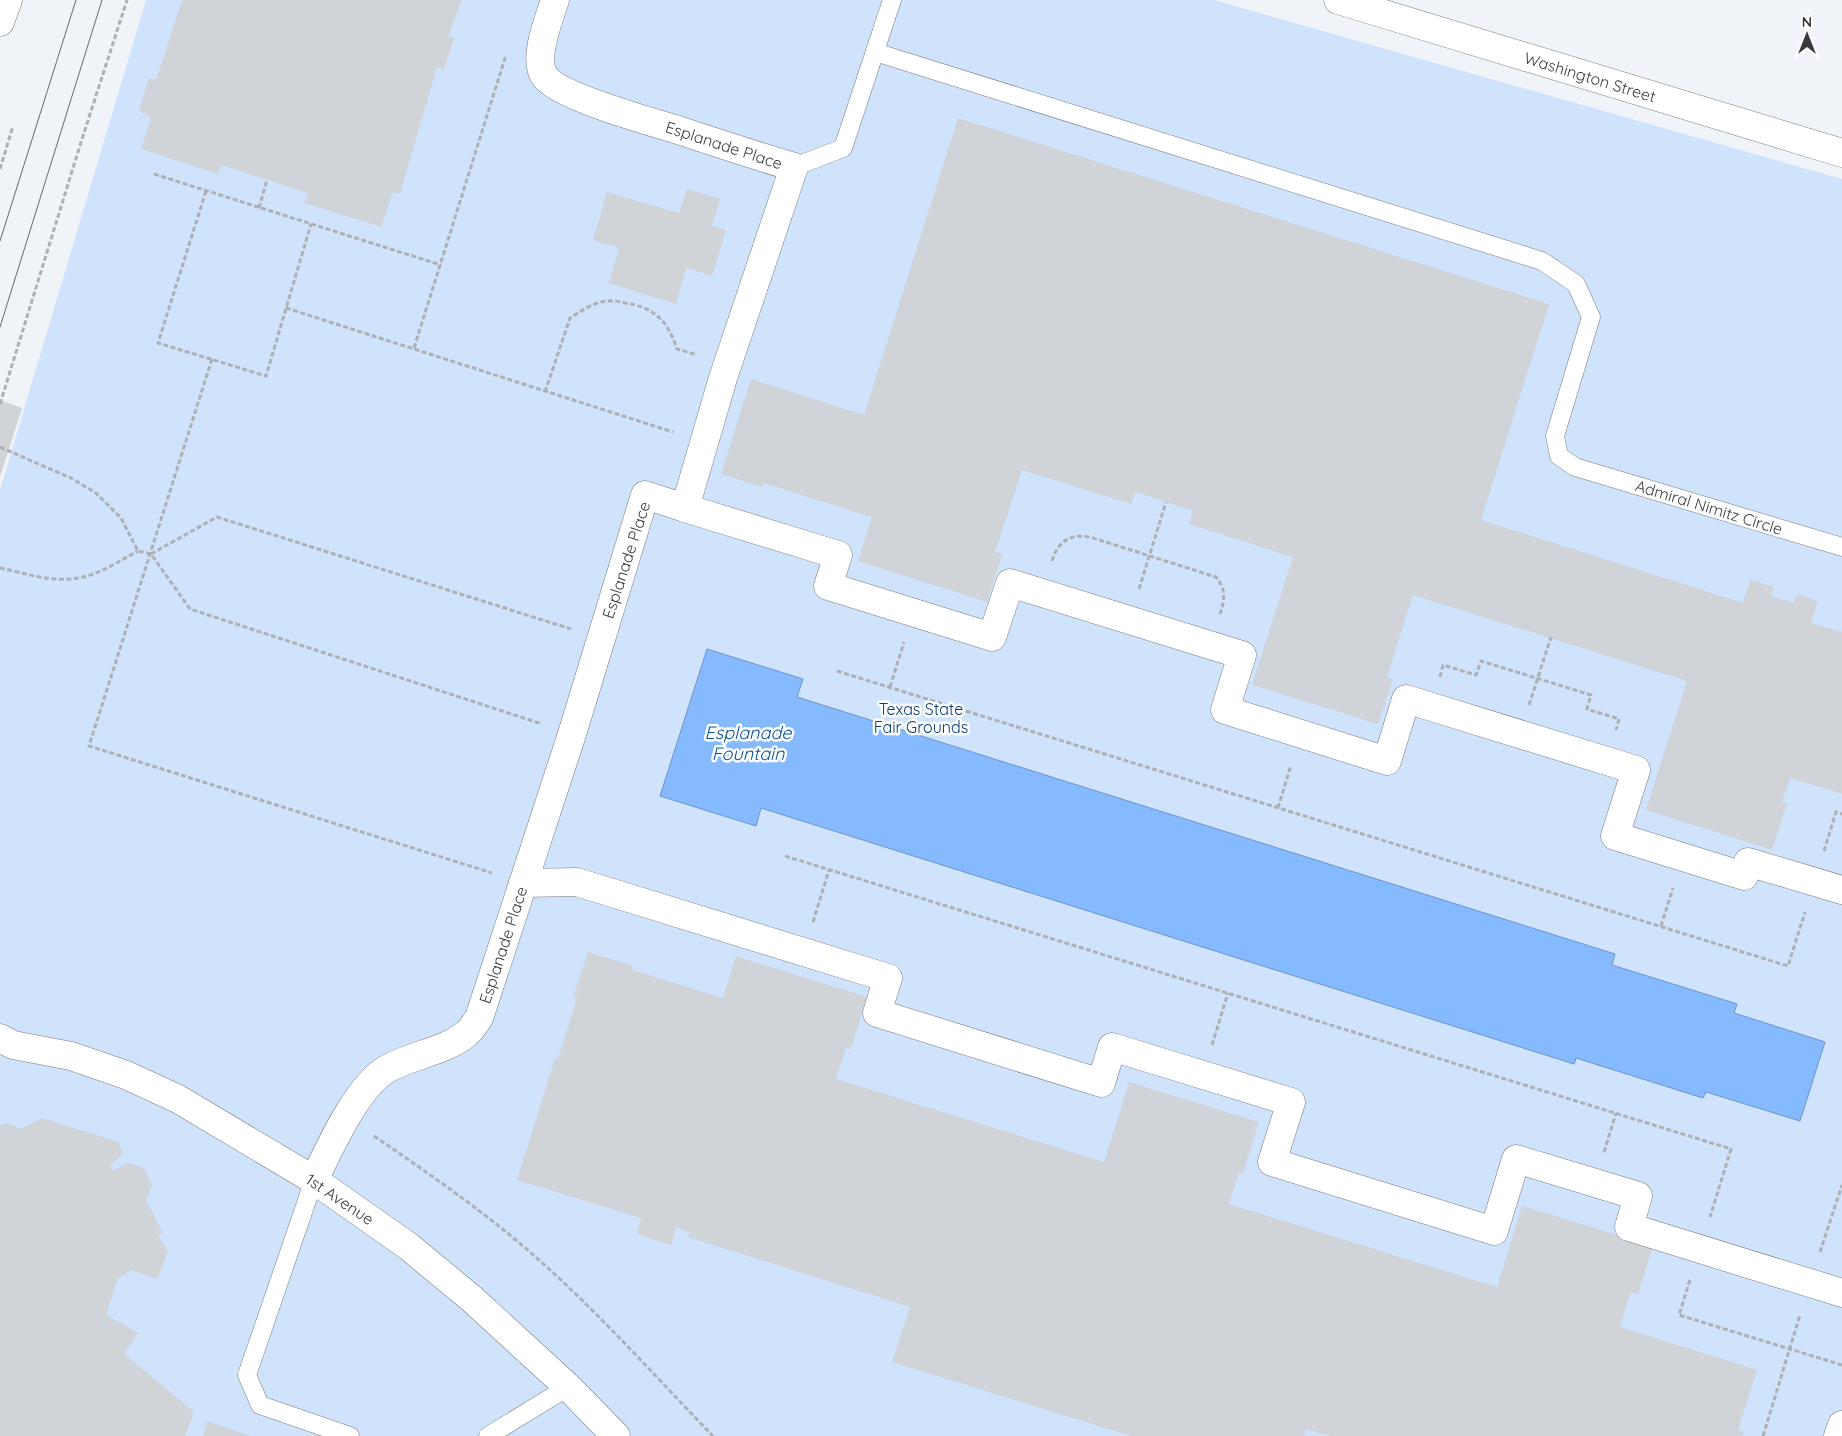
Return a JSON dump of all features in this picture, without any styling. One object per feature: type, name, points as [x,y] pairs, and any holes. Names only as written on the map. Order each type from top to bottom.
[{"type":"street","points":[[0,22],[8,0]]},
{"type":"street","name":"Esplanade Place","points":[[314,1180],[330,1145],[365,1089],[386,1070],[449,1044],[467,1033],[479,1018],[572,734],[645,495],[685,508],[726,372],[794,167],[627,114],[580,98],[556,86],[544,77],[540,63],[540,51],[555,0]]},
{"type":"street","name":"Washington Street","points":[[1338,0],[1842,153]]},
{"type":"street","points":[[685,508],[838,555],[828,586],[992,638],[1010,583],[1242,655],[1225,710],[1387,761],[1406,699],[1636,770],[1615,836],[1744,876],[1748,862],[1842,890]]},
{"type":"street","points":[[523,883],[577,882],[888,978],[877,1013],[1100,1083],[1112,1047],[1291,1102],[1272,1162],[1494,1231],[1516,1159],[1638,1196],[1628,1227],[1842,1293]]},
{"type":"street","name":"1st Avenue","points":[[4,1045],[71,1056],[126,1075],[178,1099],[314,1180],[415,1252],[472,1299],[568,1388],[616,1436]]},
{"type":"street","points":[[1838,1436],[1842,1425]]},
{"type":"lane","points":[[794,167],[843,148],[892,0]]},
{"type":"lane","name":"Admiral Nimitz Circle","points":[[875,52],[1542,261],[1576,284],[1591,317],[1555,436],[1559,456],[1575,467],[1842,547]]},
{"type":"lane","points":[[314,1180],[247,1375],[260,1405],[350,1436]]},
{"type":"lane","points":[[488,1436],[568,1388]]},
{"type":"path","points":[[0,404],[127,0]]},
{"type":"path","points":[[414,348],[508,48]]},
{"type":"path","points":[[0,169],[13,126]]},
{"type":"path","points":[[154,174],[441,265]]},
{"type":"path","points":[[259,208],[267,180]]},
{"type":"path","points":[[206,191],[158,343],[212,360],[266,376],[311,224]]},
{"type":"path","points":[[545,392],[570,318],[588,306],[608,300],[638,305],[662,318],[672,333],[677,349],[726,372]]},
{"type":"path","points":[[286,308],[704,442]]},
{"type":"path","points":[[212,360],[89,746],[523,883]]},
{"type":"path","points":[[0,447],[71,478],[96,493],[122,518],[138,550],[151,554],[190,610],[572,734]]},
{"type":"path","points":[[1129,620],[1166,502]]},
{"type":"path","points":[[151,554],[217,517],[601,638]]},
{"type":"path","points":[[1042,593],[1055,550],[1067,539],[1084,536],[1149,556],[1216,577],[1222,584],[1224,602],[1210,645]]},
{"type":"path","points":[[0,568],[43,578],[77,578],[107,568],[138,550]]},
{"type":"path","points":[[890,688],[914,613]]},
{"type":"path","points":[[1520,734],[1551,638]]},
{"type":"path","points":[[1430,706],[1444,665],[1476,675],[1481,661],[1538,678],[1591,695],[1587,709],[1620,719],[1606,761]]},
{"type":"path","points":[[836,671],[1788,966]]},
{"type":"path","points":[[1278,808],[1301,734]]},
{"type":"path","points":[[1836,812],[1842,814]]},
{"type":"path","points":[[785,856],[1731,1149]]},
{"type":"path","points":[[1661,926],[1682,856]]},
{"type":"path","points":[[803,952],[829,870]]},
{"type":"path","points":[[1203,1075],[1228,993]]},
{"type":"path","points":[[1594,1183],[1616,1113]]},
{"type":"path","points":[[347,1117],[439,1180],[523,1246],[587,1306],[713,1436]]},
{"type":"green space","name":"Texas State Fair Grounds","points":[[146,0],[1214,0],[1842,179],[1842,1436],[0,1436],[0,490]]},
{"type":"water","name":"Esplanade Fountain","points":[[707,649],[803,679],[797,697],[1615,954],[1612,965],[1737,1004],[1734,1013],[1825,1042],[1800,1121],[1706,1092],[1703,1098],[1576,1058],[1574,1064],[761,808],[756,826],[660,796]]},
{"type":"building","points":[[182,0],[462,0],[448,36],[454,38],[444,70],[437,67],[400,194],[393,192],[381,227],[305,203],[308,193],[221,165],[218,174],[141,149],[151,117],[139,111],[149,78],[156,80]]},
{"type":"building","points":[[958,118],[1549,304],[1481,520],[1743,603],[1750,580],[1774,587],[1771,596],[1794,603],[1797,594],[1818,601],[1811,623],[1842,632],[1842,794],[1790,778],[1782,802],[1787,804],[1772,850],[1646,810],[1687,681],[1413,595],[1387,677],[1393,679],[1378,724],[1252,685],[1293,557],[1189,524],[1193,511],[1135,492],[1131,504],[1022,470],[995,552],[1002,554],[987,602],[858,561],[872,517],[763,483],[762,487],[721,474],[751,379],[864,415]]},
{"type":"building","points":[[687,189],[720,199],[712,226],[726,230],[712,276],[686,268],[676,304],[609,283],[619,248],[593,240],[607,192],[679,213]]},
{"type":"building","points":[[0,400],[22,408],[0,477]]},
{"type":"building","points":[[588,952],[633,966],[632,970],[723,998],[736,956],[867,997],[851,1049],[846,1048],[836,1079],[1104,1162],[1129,1082],[1259,1122],[1243,1173],[1239,1172],[1229,1204],[1497,1287],[1522,1206],[1653,1246],[1638,1294],[1631,1292],[1620,1327],[1757,1370],[1738,1430],[1744,1432],[1742,1436],[1330,1436],[1306,1429],[1304,1436],[1131,1436],[892,1362],[910,1307],[688,1237],[690,1232],[676,1227],[671,1245],[637,1234],[641,1218],[517,1180],[555,1058],[558,1059],[577,998],[573,997]]},
{"type":"building","points":[[42,1118],[118,1142],[123,1153],[110,1166],[112,1171],[128,1163],[144,1168],[152,1184],[146,1200],[163,1233],[158,1235],[168,1252],[157,1279],[131,1270],[117,1279],[106,1315],[138,1333],[124,1354],[194,1412],[185,1436],[0,1436],[0,1126],[5,1123],[21,1129]]},
{"type":"building","points":[[207,1421],[251,1436],[203,1436]]},
{"type":"tram line","points":[[0,241],[76,0]]},
{"type":"tram line","points":[[0,327],[102,0]]}]
